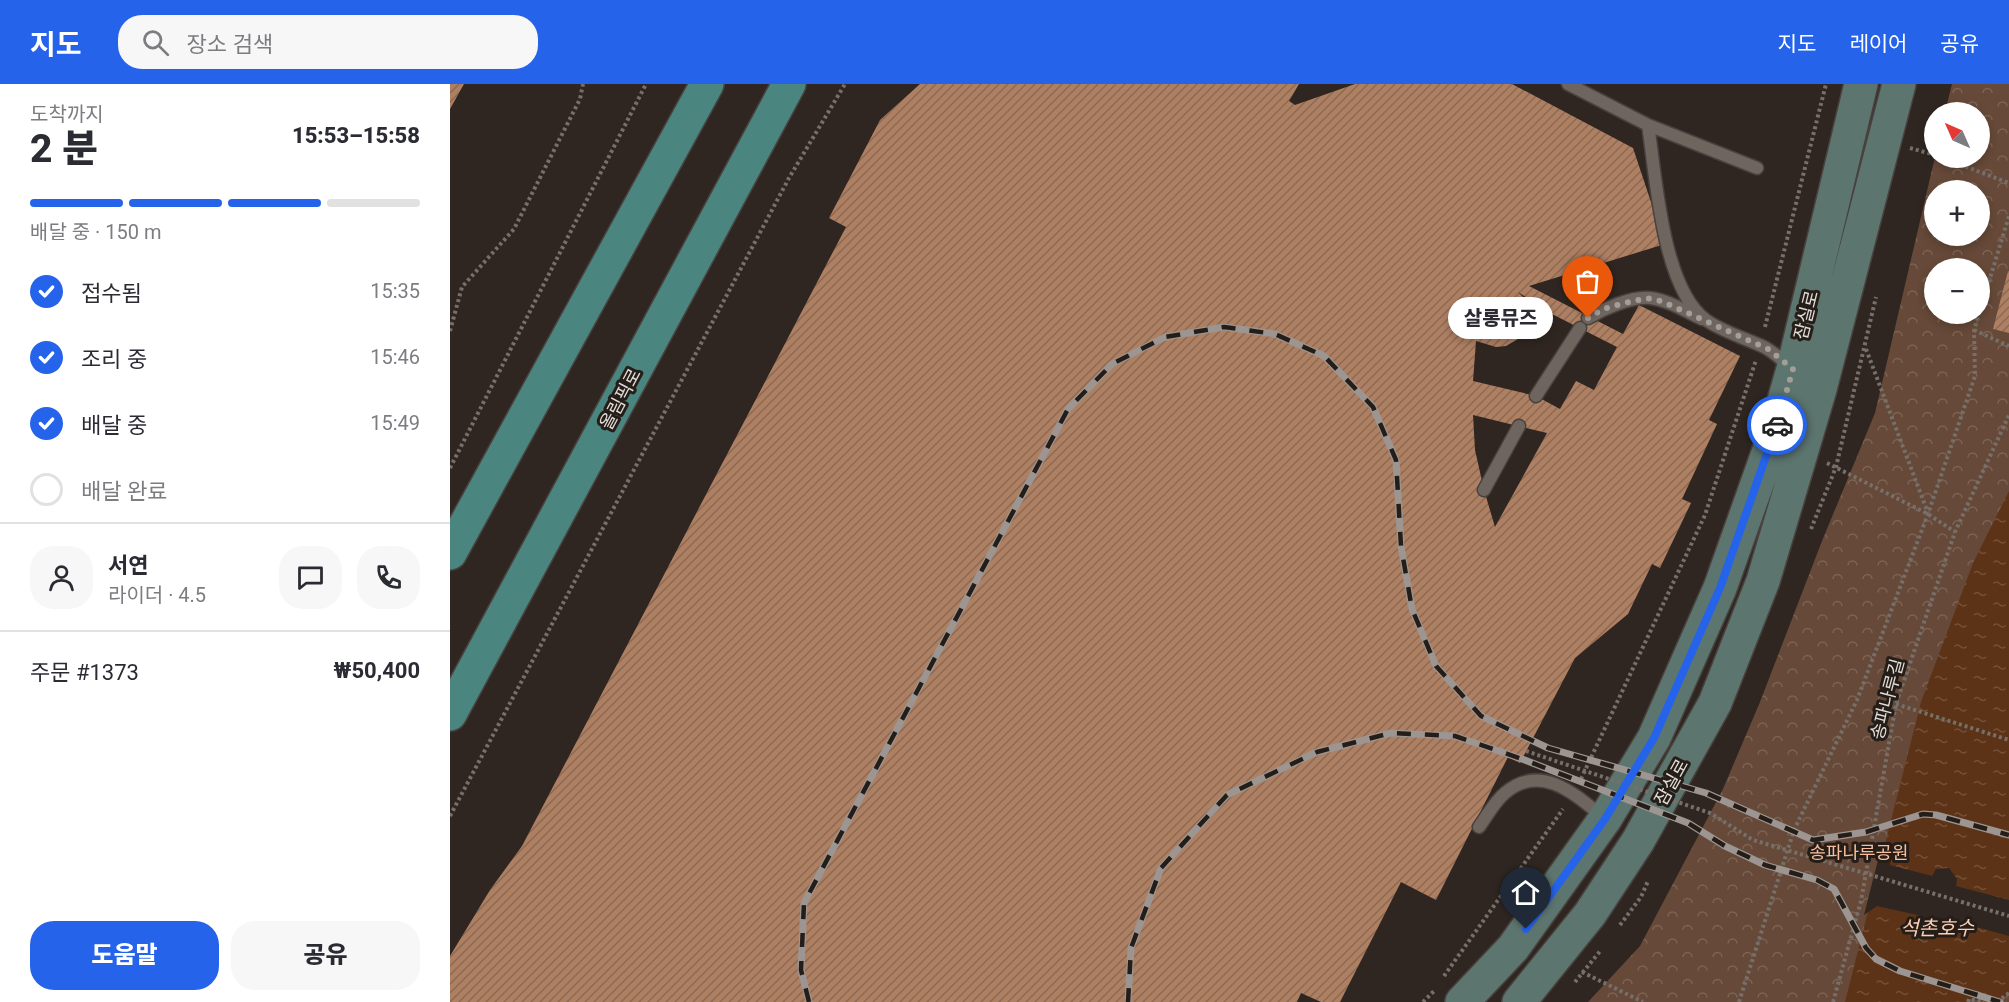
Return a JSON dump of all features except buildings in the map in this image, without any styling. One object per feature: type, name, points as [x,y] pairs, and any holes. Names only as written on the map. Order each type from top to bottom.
[{"type":"main road","points":[[450,553],[707,84]]},
{"type":"main road","name":"올림픽로","points":[[450,714],[789,84]]},
{"type":"street","name":"잠실로","points":[[1462,1002],[1513,948],[1605,819],[1654,738],[1720,588],[1774,436],[1793,369],[1862,84]]},
{"type":"street","name":"잠실로","points":[[1519,1002],[1590,914],[1638,841],[1715,703],[1763,581],[1802,450],[1823,378],[1899,84]]},
{"type":"lane","points":[[1568,84],[1648,125],[1757,168]]},
{"type":"lane","points":[[1648,125],[1665,244],[1681,286],[1696,310],[1706,320]]},
{"type":"lane","points":[[1536,396],[1584,323],[1603,309],[1647,298],[1661,301],[1761,346],[1793,369]]},
{"type":"lane","points":[[1484,490],[1519,426]]},
{"type":"lane","points":[[1479,827],[1505,793],[1525,781],[1545,780],[1574,793],[1605,819]]},
{"type":"path","points":[[450,331],[462,287],[514,229],[580,99],[583,84]]},
{"type":"path","points":[[450,468],[646,84]]},
{"type":"path","points":[[450,816],[789,178],[845,84]]},
{"type":"path","points":[[1423,1002],[1574,793],[1705,515],[1761,346],[1826,84]]},
{"type":"path","points":[[1969,168],[2009,183]]},
{"type":"path","points":[[1990,279],[2009,216]]},
{"type":"path","points":[[1739,1002],[1794,830],[1857,700],[1928,514],[1974,376],[1976,324]]},
{"type":"path","points":[[1974,330],[2009,346]]},
{"type":"path","points":[[1861,337],[1928,514]]},
{"type":"path","name":"송파나루길","points":[[1833,1002],[1861,902],[1896,704],[1955,532],[2009,416]]},
{"type":"path","points":[[1802,450],[1928,514],[1955,532]]},
{"type":"path","points":[[1896,704],[2009,740]]},
{"type":"path","points":[[1526,751],[1710,813],[1753,840],[2009,916]]},
{"type":"path","points":[[1555,958],[1643,1002]]},
{"type":"path","points":[[1997,1002],[2009,993]]},
{"type":"path","points":[[1968,1002],[1969,999],[1984,1002]]},
{"type":"green space","name":"송파나루공원","points":[[1952,84],[2009,84],[2009,1002],[1588,1002],[1640,946],[1723,789],[1760,702],[1822,541],[1875,413],[1924,204],[1924,246],[1990,246],[1990,180],[1930,180],[1932,168],[1990,168],[1990,102],[1948,102]]},
{"type":"water","name":"석촌호수","points":[[2009,491],[2009,993],[1997,1002],[1969,999],[1968,1002],[1845,1002],[1921,702],[1973,563]]},
{"type":"pier","points":[[1881,848],[1885,848],[1891,855],[1890,865],[1932,876],[1936,869],[1949,868],[1957,879],[1956,886],[2009,900],[2009,936],[1948,919],[1936,931],[1929,930],[1923,924],[1922,916],[1877,906],[1864,915]]},
{"type":"railway","points":[[809,1002],[801,970],[804,903],[1068,409],[1112,364],[1165,337],[1224,327],[1275,334],[1324,356],[1373,407],[1396,460],[1401,546],[1412,609],[1436,666],[1481,716],[1548,748],[1706,793],[1813,840],[1866,832],[1923,814],[1936,815],[2009,835]]},
{"type":"railway","points":[[1128,1002],[1131,948],[1161,868],[1227,795],[1317,752],[1391,733],[1455,736],[1522,759],[1688,823],[1725,846],[1765,865],[1817,880],[1834,889],[1866,948],[1876,959],[1900,971],[2000,1002]]},
{"type":"way so far","points":[[1588,318],[1603,309],[1647,298],[1661,301],[1768,349],[1793,369],[1777,425]]},
{"type":"place","name":"살롱뮤즈","points":[[1588,318]]},
{"type":"route","points":[[1526,929],[1605,819],[1654,738],[1720,588],[1777,425]]}]
